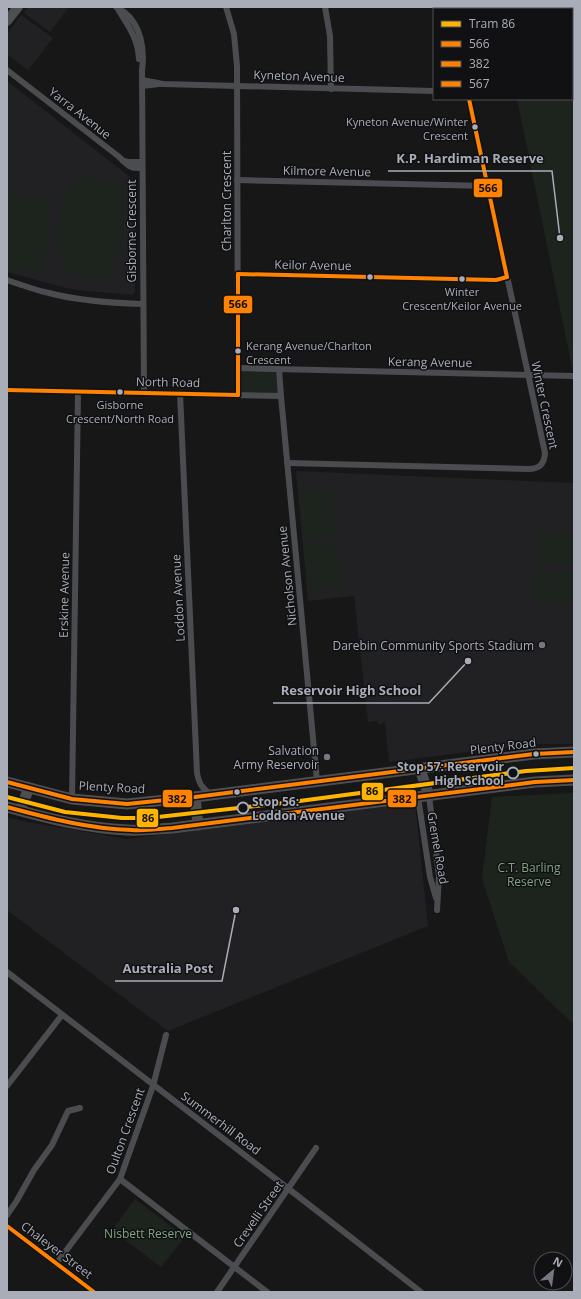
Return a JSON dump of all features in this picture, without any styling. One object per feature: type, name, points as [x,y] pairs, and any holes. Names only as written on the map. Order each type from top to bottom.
[{"type":"highway","name":"Plenty Road","points":[[7,782],[72,798],[127,804],[213,795],[534,754],[574,752]]},
{"type":"highway","points":[[420,769],[424,796]]},
{"type":"highway","points":[[7,807],[75,824],[127,830],[172,828],[535,782],[574,780]]},
{"type":"highway","points":[[20,810],[29,788]]},
{"type":"highway","points":[[195,797],[198,825]]},
{"type":"main road","points":[[7,21],[18,7]]},
{"type":"street","name":"Charlton Crescent","points":[[226,7],[234,34],[237,85],[238,395]]},
{"type":"street","points":[[325,7],[330,36],[331,89]]},
{"type":"street","name":"Gisborne Crescent","points":[[116,8],[127,15],[140,37],[144,59],[142,70],[142,304],[144,392]]},
{"type":"street","name":"Yarra Avenue","points":[[7,70],[123,161],[133,168],[142,165]]},
{"type":"street","name":"Kyneton Avenue","points":[[142,83],[433,91]]},
{"type":"street","name":"Winter Crescent","points":[[287,463],[535,469],[543,463],[545,453],[469,100]]},
{"type":"street","name":"Kilmore Avenue","points":[[237,180],[488,186]]},
{"type":"street","name":"Keilor Avenue","points":[[238,274],[496,280],[507,277]]},
{"type":"street","points":[[7,280],[49,293],[79,299],[142,304]]},
{"type":"street","name":"Kerang Avenue","points":[[238,368],[574,376]]},
{"type":"street","name":"Nicholson Avenue","points":[[279,369],[318,781]]},
{"type":"street","name":"North Road","points":[[7,390],[281,396]]},
{"type":"street","name":"Erskine Avenue","points":[[72,798],[78,392]]},
{"type":"street","name":"Loddon Avenue","points":[[180,393],[197,773],[202,787],[213,795]]},
{"type":"street","name":"Gremel Road","points":[[424,796],[430,876],[437,903]]},
{"type":"street","name":"Gremel Road","points":[[424,796],[439,876],[437,910]]},
{"type":"street","name":"Summerhill Road","points":[[7,972],[421,1292]]},
{"type":"street","points":[[7,1086],[62,1015]]},
{"type":"street","name":"Oulton Crescent","points":[[56,1264],[120,1179],[153,1086],[166,1035]]},
{"type":"street","points":[[7,1215],[34,1170],[52,1145],[68,1111],[80,1108]]},
{"type":"street","name":"Crevelli Street","points":[[218,1292],[316,1148]]},
{"type":"street","points":[[120,1179],[267,1292]]},
{"type":"street","name":"Chaleyer Street","points":[[7,1226],[94,1292]]},
{"type":"shaded area","points":[[28,7],[69,7],[50,32],[24,13]]},
{"type":"shaded area","points":[[21,15],[53,38],[28,70],[7,54],[7,34]]},
{"type":"shaded area","points":[[7,81],[135,181],[135,291],[133,295],[85,291],[62,287],[7,272]]},
{"type":"shaded area","points":[[296,471],[574,483],[574,744],[532,744],[389,762],[385,722],[380,725],[376,721],[368,722],[354,596],[308,601]]},
{"type":"shaded area","points":[[415,803],[428,926],[168,1031],[7,910],[7,817],[27,822],[126,839]]},
{"type":"green space","points":[[574,7],[574,377],[517,100],[573,100],[573,8],[498,8]]},
{"type":"green space","points":[[89,176],[114,181],[123,191],[125,208],[121,246],[115,263],[107,273],[95,280],[69,274],[55,248],[56,233],[64,193],[77,179]]},
{"type":"green space","points":[[7,196],[51,200],[44,274],[7,266]]},
{"type":"green space","points":[[238,368],[279,369],[281,396],[238,395]]},
{"type":"green space","points":[[331,487],[333,501],[300,505],[298,490]]},
{"type":"green space","points":[[333,504],[335,518],[302,522],[300,507]]},
{"type":"green space","points":[[335,520],[336,535],[303,538],[302,524]]},
{"type":"green space","points":[[538,531],[554,531],[554,563],[537,563]]},
{"type":"green space","points":[[557,532],[573,532],[573,564],[556,563]]},
{"type":"green space","points":[[336,541],[338,555],[305,559],[303,544]]},
{"type":"green space","points":[[338,557],[340,572],[307,575],[305,561]]},
{"type":"green space","points":[[536,571],[552,571],[552,603],[535,602]]},
{"type":"green space","points":[[556,571],[572,572],[572,603],[556,603]]},
{"type":"green space","points":[[339,573],[341,588],[308,591],[306,577]]},
{"type":"green space","name":"C.T. Barling Reserve","points":[[574,793],[574,1025],[509,962],[482,879],[492,797]]},
{"type":"green space","name":"Nisbett Reserve","points":[[135,1199],[185,1237],[161,1267],[112,1230]]},
{"type":"tram line","name":"86","points":[[7,797],[65,812],[122,818],[149,818],[292,802],[526,771],[574,768]]},
{"type":"transit line","name":"566","points":[[469,100],[507,277]]},
{"type":"transit line","name":"566","points":[[238,274],[496,280],[507,277]]},
{"type":"transit line","name":"566","points":[[238,274],[238,395]]},
{"type":"transit line","name":"566","points":[[7,390],[238,395]]},
{"type":"transit line","name":"382","points":[[7,782],[72,799],[127,804],[195,797],[534,754],[574,752]]},
{"type":"transit line","name":"382","points":[[7,807],[53,819],[100,828],[147,830],[535,782],[574,780]]},
{"type":"transit line","name":"567","points":[[7,1226],[94,1292]]},
{"type":"place","name":"Kyneton Avenue/Winter Crescent","points":[[475,127]]},
{"type":"place","name":"K.P. Hardiman Reserve","points":[[560,238]]},
{"type":"place","name":"Winter Crescent/Keilor Avenue","points":[[462,279]]},
{"type":"place","name":"Kerang Avenue/Charlton Crescent","points":[[238,351]]},
{"type":"place","name":"Gisborne Crescent/North Road","points":[[120,392]]},
{"type":"place","name":"Darebin Community Sports Stadium","points":[[542,645]]},
{"type":"place","name":"Reservoir High School","points":[[468,661]]},
{"type":"place","name":"Salvation Army Reservoir","points":[[327,757]]},
{"type":"place","name":"Stop 57: Reservoir High School","points":[[513,773]]},
{"type":"place","name":"Stop 56: Loddon Avenue","points":[[243,808]]},
{"type":"place","name":"Australia Post","points":[[236,910]]}]
